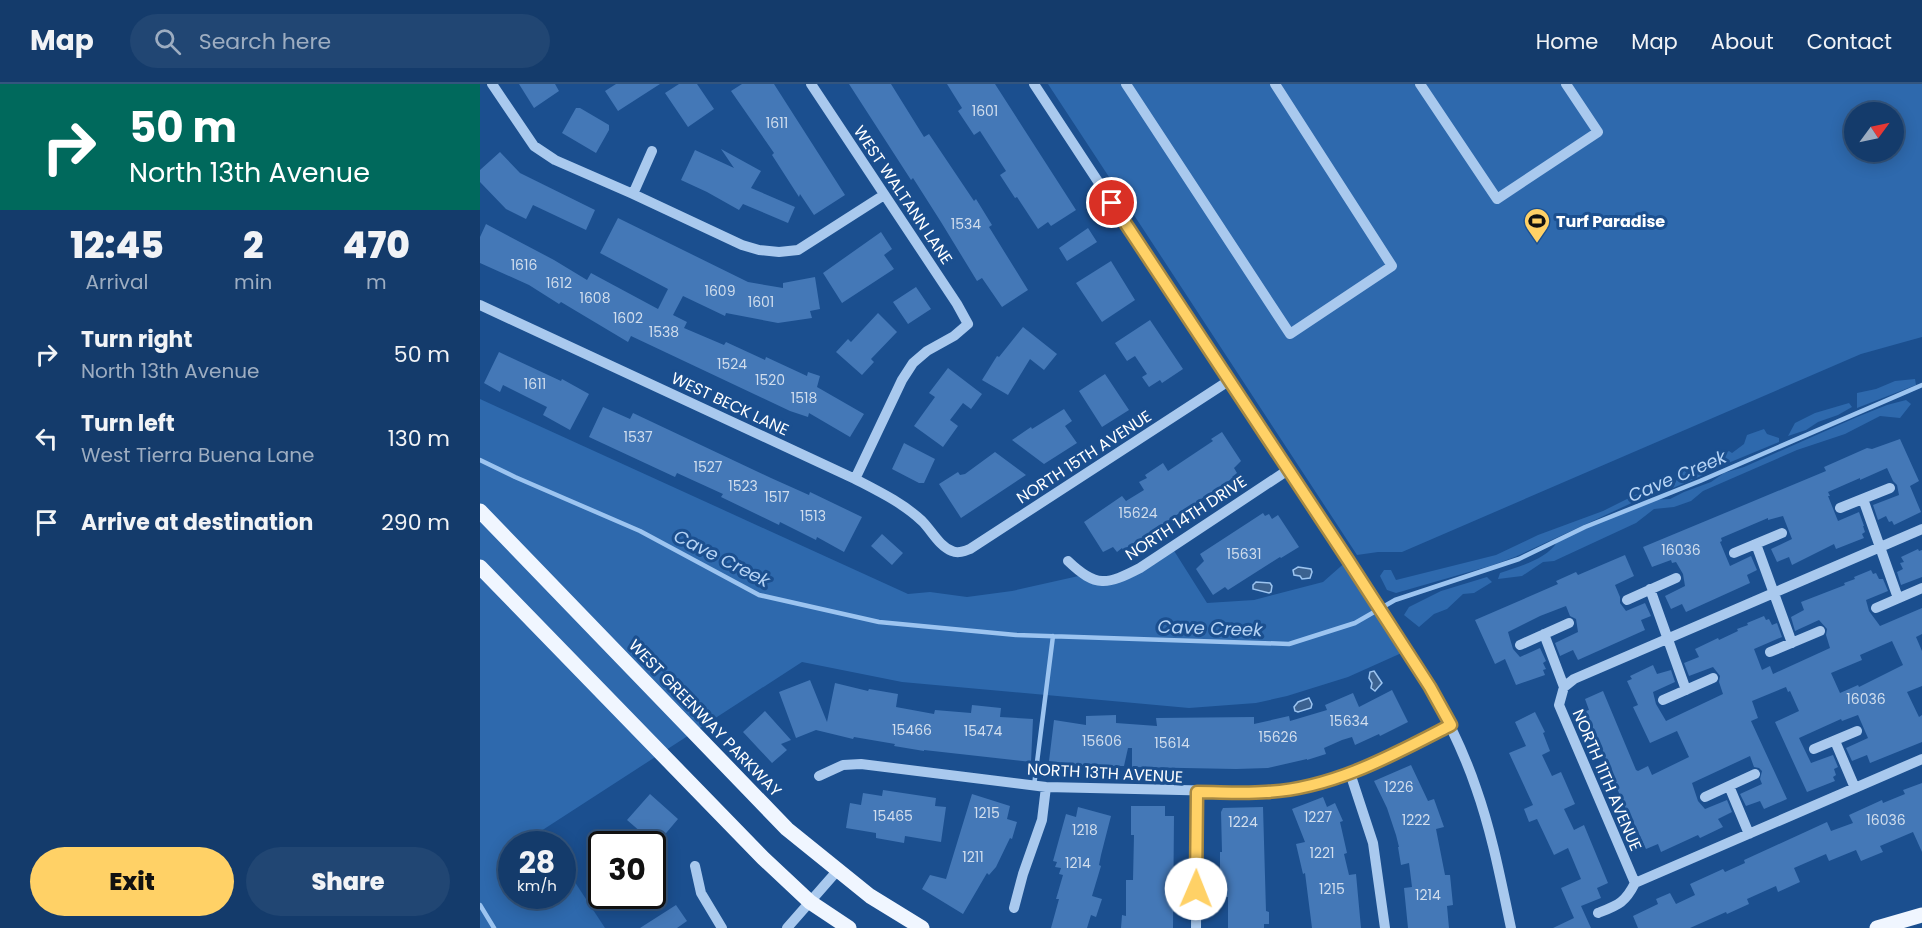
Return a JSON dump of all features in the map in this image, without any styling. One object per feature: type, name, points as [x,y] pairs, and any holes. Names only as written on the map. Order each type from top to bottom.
[{"type":"main road","name":"WEST GREENWAY PARKWAY","points":[[480,511],[787,829],[870,896],[922,928]]},
{"type":"main road","points":[[480,567],[695,791],[763,858],[810,902],[849,928]]},
{"type":"main road","points":[[1877,928],[1922,915]]},
{"type":"street","points":[[492,84],[534,146],[555,160],[742,245],[759,250],[779,252],[798,250],[884,195]]},
{"type":"street","name":"WEST WALTANN LANE","points":[[811,84],[968,324],[913,363],[902,380],[855,479]]},
{"type":"street","points":[[1034,84],[1430,687],[1451,725],[1478,791],[1511,928]]},
{"type":"street","points":[[1126,84],[1290,334],[1392,266],[1275,84]]},
{"type":"street","points":[[1420,84],[1497,199],[1598,132],[1566,84]]},
{"type":"street","points":[[633,194],[652,151]]},
{"type":"street","name":"WEST BECK LANE","points":[[480,305],[855,479],[893,499],[911,512],[922,521],[939,542],[953,552]]},
{"type":"street","name":"NORTH 15TH AVENUE","points":[[953,552],[970,549],[1230,380]]},
{"type":"street","name":"NORTH 14TH DRIVE","points":[[1068,561],[1083,575],[1102,583],[1122,577],[1140,568],[1288,470]]},
{"type":"street","points":[[1840,508],[1890,488]]},
{"type":"street","points":[[1863,499],[1898,598]]},
{"type":"street","points":[[1564,687],[1574,679],[1922,529]]},
{"type":"street","points":[[1734,553],[1782,533]]},
{"type":"street","points":[[1756,544],[1792,643]]},
{"type":"street","points":[[1627,600],[1676,578]]},
{"type":"street","points":[[1876,608],[1922,588]]},
{"type":"street","points":[[1650,589],[1686,690]]},
{"type":"street","points":[[1520,645],[1569,623]]},
{"type":"street","points":[[1770,652],[1820,631]]},
{"type":"street","name":"NORTH 11TH AVENUE","points":[[1544,634],[1564,687],[1560,705],[1635,883]]},
{"type":"street","points":[[1663,700],[1713,678]]},
{"type":"street","name":"NORTH 13TH AVENUE","points":[[819,776],[843,765],[861,764],[1046,788],[1268,792],[1323,782],[1350,773],[1451,725]]},
{"type":"street","points":[[1814,749],[1857,731]]},
{"type":"street","points":[[1835,741],[1855,788]]},
{"type":"street","points":[[1598,913],[1616,906],[1628,897],[1635,883],[1922,759]]},
{"type":"street","points":[[1350,773],[1373,843],[1384,928]]},
{"type":"street","points":[[1705,797],[1755,774]]},
{"type":"street","points":[[1729,786],[1749,834]]},
{"type":"street","points":[[1014,908],[1042,820],[1046,788]]},
{"type":"street","points":[[1196,928],[1197,792]]},
{"type":"street","points":[[695,866],[701,893],[722,928]]},
{"type":"street","points":[[787,928],[837,871]]},
{"type":"shaded area","name":"Turf Paradise","points":[[1048,84],[1922,84],[1922,337],[1861,354],[1402,552],[1357,555]]},
{"type":"shaded area","points":[[1915,379],[1916,385],[1857,408],[1857,393],[1876,389],[1895,381]]},
{"type":"shaded area","points":[[480,399],[908,594],[930,592],[967,597],[1012,591],[1083,575],[1103,583],[1171,546],[1207,603],[1254,600],[1323,582],[1348,560],[1406,651],[1348,677],[1287,696],[1256,703],[1189,708],[902,682],[802,662],[541,831],[498,831],[498,909],[576,909],[576,884],[588,902],[588,909],[593,909],[605,928],[480,928]]},
{"type":"shaded area","points":[[1906,400],[1911,404],[1900,418],[1880,416],[1845,434],[1797,450],[1703,491],[1691,501],[1674,507],[1654,509],[1636,523],[1554,561],[1543,562],[1522,576],[1498,579],[1500,573],[1539,558],[1557,542],[1648,500],[1670,499],[1711,482],[1724,473],[1744,467],[1857,417]]},
{"type":"shaded area","points":[[1849,403],[1852,407],[1838,415],[1788,436],[1795,423],[1815,413]]},
{"type":"shaded area","points":[[1764,429],[1767,434],[1779,438],[1779,442],[1721,466],[1716,465],[1701,476],[1673,488],[1684,471],[1704,465],[1729,451],[1732,453],[1744,444],[1747,435]]},
{"type":"shaded area","points":[[1667,481],[1664,488],[1515,557],[1490,566],[1396,593],[1387,590],[1380,576],[1384,570],[1391,570],[1396,580],[1496,555],[1538,535],[1603,511]]},
{"type":"shaded area","points":[[1298,567],[1311,569],[1310,578],[1302,579],[1294,575],[1293,570]]},
{"type":"shaded area","points":[[1487,577],[1492,582],[1474,593],[1463,594],[1447,609],[1434,614],[1419,627],[1404,615],[1409,607],[1441,591]]},
{"type":"shaded area","points":[[1256,582],[1270,583],[1271,592],[1253,589]]},
{"type":"shaded area","points":[[1374,671],[1382,683],[1375,691],[1371,688],[1372,683],[1369,678],[1370,672]]},
{"type":"shaded area","points":[[1309,698],[1311,708],[1295,711],[1294,707],[1298,702]]},
{"type":"building","points":[[519,84],[555,84],[559,91],[534,108]]},
{"type":"building","points":[[616,84],[660,84],[618,111],[605,91]]},
{"type":"building","points":[[679,84],[697,84],[714,109],[688,127],[665,93]]},
{"type":"building","points":[[742,84],[774,84],[845,195],[814,215],[800,194],[799,197],[772,155],[774,153],[731,91]]},
{"type":"building","points":[[849,84],[891,84],[924,137],[929,134],[974,201],[976,199],[992,225],[989,227],[1028,290],[1002,307],[982,278],[977,281],[913,178],[911,180]]},
{"type":"building","points":[[947,84],[995,84],[1076,210],[1051,226],[1048,222],[1038,229],[1000,175],[1006,171],[980,131],[974,135],[958,111],[962,108]]},
{"type":"building","points":[[576,108],[580,108],[609,125],[609,130],[596,153],[562,133]]},
{"type":"building","points":[[721,149],[761,171],[751,188],[795,207],[788,223],[743,204],[739,210],[681,180],[695,150],[734,168]]},
{"type":"building","points":[[500,152],[520,173],[595,210],[586,230],[533,205],[526,219],[506,209],[480,182],[480,170]]},
{"type":"building","points":[[618,218],[748,282],[783,288],[783,283],[815,277],[820,309],[810,311],[812,318],[778,323],[726,313],[725,316],[683,296],[673,315],[687,322],[684,328],[724,345],[726,342],[807,376],[808,372],[820,376],[817,387],[864,414],[850,437],[809,413],[808,417],[790,411],[631,336],[628,342],[561,302],[559,304],[529,285],[480,263],[480,237],[486,224],[587,280],[591,273],[658,309],[668,289],[600,253]]},
{"type":"building","points":[[1088,228],[1097,242],[1067,261],[1059,248]]},
{"type":"building","points":[[881,232],[892,249],[884,255],[894,269],[842,303],[823,273]]},
{"type":"building","points":[[1111,261],[1135,300],[1102,322],[1076,283]]},
{"type":"building","points":[[916,287],[931,309],[908,324],[893,302]]},
{"type":"building","points":[[878,313],[897,332],[871,359],[874,362],[862,375],[836,352],[848,339],[851,342]]},
{"type":"building","points":[[1150,320],[1183,369],[1162,383],[1160,380],[1149,387],[1142,377],[1147,374],[1135,356],[1127,361],[1115,343]]},
{"type":"building","points":[[1023,327],[1057,354],[1044,370],[1030,359],[1008,395],[982,380],[997,356],[999,357]]},
{"type":"building","points":[[499,352],[561,381],[562,379],[589,394],[570,430],[543,415],[547,407],[503,385],[500,392],[484,383]]},
{"type":"building","points":[[948,368],[982,394],[971,409],[963,403],[950,420],[958,426],[943,447],[914,426],[935,397],[929,393]]},
{"type":"building","points":[[1105,374],[1129,410],[1102,427],[1079,391]]},
{"type":"building","points":[[603,407],[630,419],[633,413],[771,478],[809,495],[810,492],[862,517],[844,552],[817,537],[816,540],[780,522],[779,525],[721,497],[723,494],[677,473],[675,477],[589,437]]},
{"type":"building","points":[[1064,409],[1072,421],[1065,426],[1077,443],[1044,464],[1012,440],[1031,427],[1032,429]]},
{"type":"building","points":[[1222,432],[1241,461],[1234,468],[1237,473],[1233,478],[1123,550],[1122,548],[1117,552],[1113,547],[1103,552],[1084,522],[1122,496],[1126,501],[1144,490],[1139,482],[1147,478],[1145,475],[1163,463],[1168,471],[1213,441],[1211,439]]},
{"type":"building","points":[[1900,439],[1919,481],[1910,486],[1921,512],[1894,525],[1886,516],[1878,520],[1873,505],[1899,495],[1897,485],[1887,468],[1860,480],[1860,478],[1828,492],[1830,496],[1828,496],[1838,521],[1859,512],[1864,526],[1865,532],[1862,534],[1864,538],[1836,549],[1834,544],[1792,565],[1789,557],[1777,562],[1771,549],[1792,539],[1783,516],[1768,520],[1768,518],[1721,538],[1720,542],[1730,566],[1751,556],[1757,570],[1747,575],[1750,583],[1686,612],[1682,604],[1671,609],[1665,596],[1685,586],[1683,574],[1676,562],[1672,563],[1671,560],[1652,567],[1643,547],[1826,471],[1824,467],[1867,448],[1872,449]]},
{"type":"building","points":[[904,443],[935,459],[924,483],[919,483],[892,469]]},
{"type":"building","points":[[995,452],[1026,475],[961,518],[939,484],[958,472],[960,475],[965,474]]},
{"type":"building","points":[[1263,513],[1265,516],[1269,514],[1272,519],[1278,515],[1299,547],[1228,590],[1225,587],[1213,595],[1196,569],[1204,561],[1200,554]]},
{"type":"building","points":[[882,534],[903,553],[892,565],[871,546]]},
{"type":"building","points":[[1918,549],[1922,550],[1922,577],[1901,585],[1897,572],[1903,569],[1900,563],[1904,562],[1901,557]]},
{"type":"building","points":[[1625,555],[1634,576],[1615,585],[1620,603],[1626,611],[1645,603],[1651,616],[1641,620],[1645,630],[1578,660],[1573,650],[1560,656],[1555,643],[1578,632],[1576,619],[1570,616],[1566,606],[1508,632],[1513,649],[1520,657],[1540,648],[1546,661],[1543,663],[1546,669],[1543,670],[1545,675],[1516,685],[1505,659],[1495,664],[1475,620],[1558,584],[1556,581],[1576,572],[1578,575]]},
{"type":"building","points":[[1871,570],[1879,579],[1883,579],[1888,591],[1866,600],[1869,611],[1880,626],[1922,608],[1922,634],[1916,637],[1922,651],[1922,686],[1907,692],[1919,717],[1922,715],[1922,742],[1870,763],[1867,755],[1852,761],[1846,748],[1868,738],[1858,715],[1842,721],[1841,719],[1799,738],[1811,763],[1833,755],[1838,767],[1834,769],[1835,781],[1807,792],[1775,722],[1799,711],[1786,687],[1752,701],[1758,718],[1751,721],[1787,799],[1764,809],[1760,801],[1746,806],[1740,794],[1762,784],[1760,779],[1762,771],[1754,767],[1750,756],[1692,783],[1698,801],[1705,809],[1727,800],[1732,812],[1718,819],[1723,827],[1700,838],[1698,835],[1661,852],[1658,844],[1646,849],[1631,821],[1607,765],[1586,711],[1589,710],[1585,699],[1603,691],[1636,770],[1648,766],[1652,775],[1689,757],[1677,731],[1650,743],[1633,707],[1638,705],[1627,681],[1632,679],[1630,676],[1653,665],[1657,674],[1671,670],[1675,682],[1653,692],[1656,704],[1666,721],[1723,694],[1719,682],[1720,676],[1713,667],[1689,676],[1684,663],[1699,657],[1695,649],[1738,631],[1737,629],[1748,625],[1747,623],[1764,616],[1772,625],[1777,623],[1782,637],[1754,649],[1762,670],[1770,666],[1773,674],[1830,648],[1826,635],[1827,629],[1819,620],[1795,631],[1791,617],[1804,610],[1801,602],[1845,585],[1844,583],[1855,579],[1854,577]],"holes":[[[1892,641],[1903,665],[1859,687],[1858,685],[1840,693],[1831,673],[1862,660],[1860,655]]]},
{"type":"building","points":[[810,680],[827,722],[835,683],[868,691],[869,689],[898,694],[896,707],[934,714],[935,710],[971,713],[972,705],[1001,708],[1000,717],[1033,719],[1031,762],[924,751],[816,730],[796,738],[779,692]]},
{"type":"building","points":[[1392,690],[1408,722],[1355,745],[1352,737],[1342,740],[1324,748],[1326,754],[1307,760],[1268,768],[1132,767],[1132,748],[1128,748],[1124,766],[1090,766],[1049,761],[1054,720],[1086,725],[1086,716],[1116,715],[1116,723],[1157,726],[1156,718],[1254,717],[1254,724],[1289,716],[1290,721],[1327,710],[1325,705],[1353,693],[1359,707]]},
{"type":"building","points":[[765,711],[791,740],[781,744],[787,750],[772,763],[743,732]]},
{"type":"building","points":[[1535,712],[1545,732],[1543,733],[1550,751],[1542,755],[1552,776],[1561,772],[1575,804],[1564,809],[1574,830],[1584,825],[1608,883],[1597,888],[1601,898],[1581,906],[1591,928],[1553,928],[1574,918],[1561,888],[1581,879],[1568,848],[1554,855],[1537,819],[1529,822],[1524,809],[1533,805],[1509,753],[1526,746],[1515,722]]},
{"type":"building","points":[[1411,765],[1428,801],[1434,799],[1444,827],[1436,829],[1445,875],[1450,875],[1453,905],[1447,906],[1449,928],[1408,928],[1404,888],[1412,887],[1409,863],[1401,865],[1396,835],[1387,808],[1374,781]]},
{"type":"building","points":[[1922,783],[1922,852],[1913,832],[1880,846],[1883,852],[1861,861],[1856,850],[1829,861],[1826,854],[1794,868],[1800,882],[1778,892],[1776,886],[1747,899],[1749,904],[1727,914],[1726,912],[1690,928],[1638,928],[1633,916],[1658,904],[1656,899],[1670,893],[1676,904],[1695,895],[1690,884],[1723,869],[1725,872],[1745,863],[1744,860],[1827,822],[1831,831],[1853,823],[1849,815],[1882,800],[1883,803],[1905,794],[1903,790]]},
{"type":"building","points":[[883,790],[936,798],[935,806],[946,807],[941,842],[905,836],[904,843],[876,838],[876,833],[846,828],[850,803],[861,805],[863,793],[882,796]]},
{"type":"building","points":[[650,794],[678,819],[666,833],[666,831],[640,831],[627,820]]},
{"type":"building","points":[[972,794],[1010,806],[1007,819],[1017,822],[1012,839],[1010,838],[996,867],[989,875],[987,873],[963,914],[922,889],[930,875],[946,879]]},
{"type":"building","points":[[1323,797],[1327,807],[1335,803],[1343,821],[1340,822],[1347,853],[1344,854],[1349,875],[1356,874],[1361,928],[1312,928],[1305,873],[1303,874],[1296,844],[1305,842],[1292,809]]},
{"type":"building","points":[[1131,806],[1165,806],[1165,816],[1174,816],[1173,928],[1121,928],[1122,915],[1126,916],[1126,880],[1133,880],[1134,835],[1131,835]]},
{"type":"building","points":[[1078,807],[1111,816],[1099,865],[1101,866],[1092,896],[1102,899],[1096,917],[1091,915],[1087,928],[1051,928],[1063,875],[1059,874],[1061,868],[1055,867],[1057,862],[1053,861],[1066,814],[1076,817]]},
{"type":"building","points":[[1263,807],[1266,911],[1269,912],[1269,924],[1264,924],[1264,928],[1228,928],[1228,897],[1221,897],[1220,890],[1221,812],[1223,808]]},
{"type":"building","points":[[676,905],[687,921],[677,928],[640,928]]},
{"type":"waterway","name":"Cave Creek","points":[[480,460],[640,531],[759,595],[879,622],[1016,635],[1289,644],[1355,623],[1395,600],[1519,559],[1585,527],[1700,481],[1922,385]]},
{"type":"waterway","points":[[1034,786],[1053,636]]},
{"type":"waterway","points":[[480,905],[494,928]]},
{"type":"place","name":"Turf Paradise","points":[[1537,244]]},
{"type":"route","points":[[1112,203],[1348,560],[1430,687],[1451,725],[1363,768],[1323,782],[1268,792],[1197,792],[1196,889]]}]
